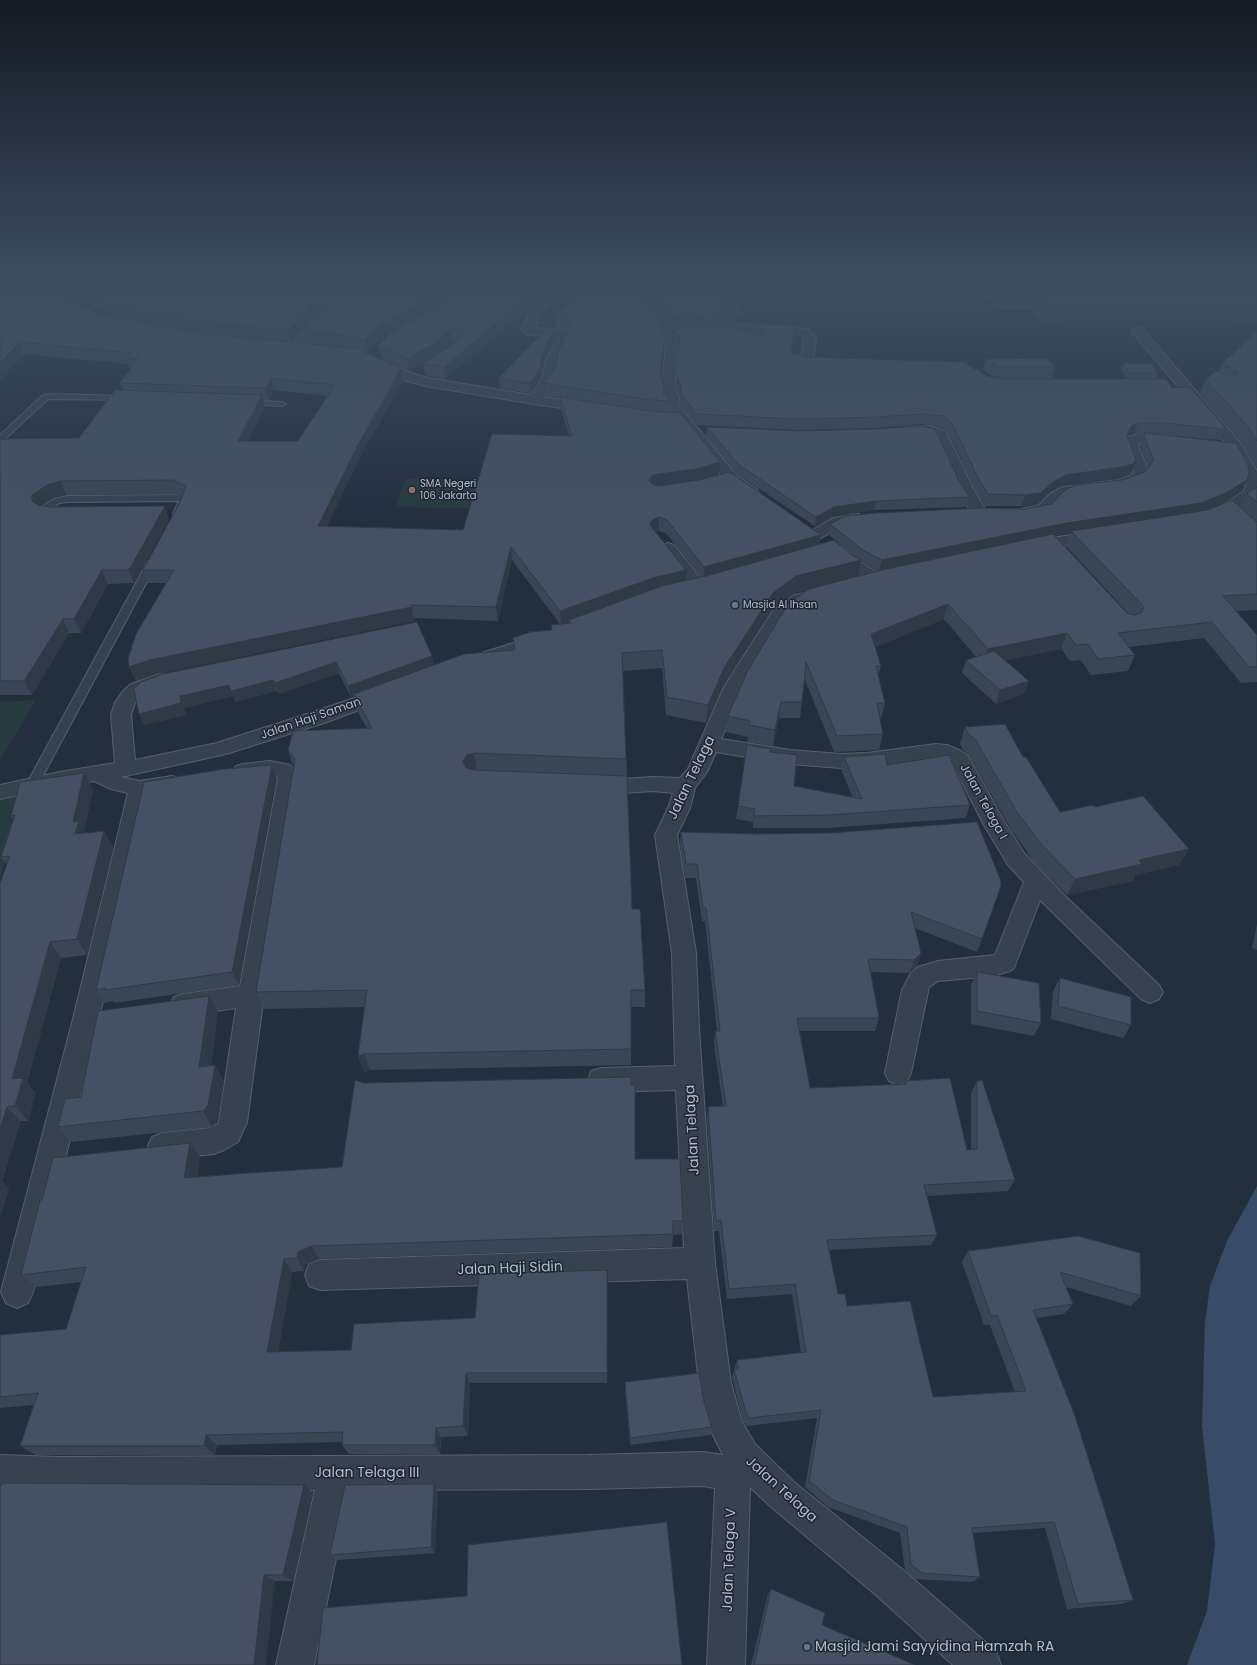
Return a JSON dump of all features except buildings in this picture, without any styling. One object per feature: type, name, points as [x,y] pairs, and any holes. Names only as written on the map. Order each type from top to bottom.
[{"type":"street","points":[[387,366],[409,377],[426,382],[604,410]]},
{"type":"street","points":[[534,400],[548,379],[551,366]]},
{"type":"street","points":[[670,366],[668,387],[672,398],[671,404],[688,425],[724,480],[762,498]]},
{"type":"street","points":[[1168,366],[1237,448],[1252,475],[1254,485],[1249,495],[1233,514],[1196,520]]},
{"type":"street","points":[[409,377],[426,367]]},
{"type":"street","points":[[1169,384],[1184,384]]},
{"type":"street","points":[[664,419],[706,430]]},
{"type":"street","points":[[894,432],[929,430],[940,434],[965,488],[986,513],[1022,513],[1042,510],[1056,496],[1068,490],[1118,484],[1135,479],[1142,471],[1131,446],[1133,440],[1158,439],[1190,442]]},
{"type":"street","points":[[1213,445],[1237,448]]},
{"type":"street","points":[[801,526],[814,535],[839,521],[874,517]]},
{"type":"street","points":[[1015,551],[1057,548],[1115,532]]},
{"type":"street","name":"Jalan Telaga","points":[[814,535],[830,552],[854,566],[884,577],[800,599],[778,616],[734,687],[697,772],[685,786],[679,808],[670,825],[678,835],[668,854],[684,953],[686,1028],[700,1263],[715,1383],[721,1410],[738,1465],[782,1494],[889,1582],[982,1665]]},
{"type":"street","points":[[659,537],[706,586],[679,593]]},
{"type":"street","points":[[460,666],[560,633]]},
{"type":"street","points":[[16,1292],[63,1157],[98,1017],[133,778],[121,715],[124,703],[138,688],[150,682],[178,676]]},
{"type":"street","name":"Jalan Haji Saman","points":[[133,778],[320,717],[398,689]]},
{"type":"street","name":"Jalan Telaga I","points":[[709,744],[790,757],[841,761],[867,760],[936,751],[947,752],[961,761],[995,826],[1016,858],[1036,882],[1150,992]]},
{"type":"street","points":[[136,1149],[214,1141],[228,1133],[233,1122],[251,995],[289,778],[283,770],[270,768],[219,775]]},
{"type":"street","points":[[0,792],[98,774],[133,778],[191,779]]},
{"type":"street","points":[[583,783],[622,786],[653,784],[685,786]]},
{"type":"street","points":[[973,827],[995,826]]},
{"type":"street","points":[[898,1073],[915,990],[920,980],[927,974],[938,971],[994,966],[1005,961],[1036,882]]},
{"type":"street","points":[[157,1009],[251,995]]},
{"type":"street","points":[[576,1080],[690,1078]]},
{"type":"street","name":"Jalan Haji Sidin","points":[[320,1275],[700,1263]]},
{"type":"street","name":"Jalan Telaga III","points":[[0,1472],[58,1474],[588,1472],[703,1469],[738,1465]]},
{"type":"street","name":"Jalan Telaga V","points":[[726,1665],[738,1465]]},
{"type":"street","points":[[295,1665],[336,1473]]},
{"type":"lane","points":[[0,439],[46,397],[132,398]]},
{"type":"lane","points":[[235,402],[282,404]]},
{"type":"lane","points":[[63,516],[47,515],[44,513],[44,509],[57,501],[67,499],[181,498],[184,502],[174,518]]},
{"type":"lane","points":[[32,785],[159,550]]},
{"type":"green space","points":[[406,479],[497,481],[490,509],[395,507]]},
{"type":"green space","points":[[36,700],[0,760],[0,702]]},
{"type":"green space","points":[[24,793],[0,879],[0,799]]},
{"type":"water","points":[[1257,1186],[1257,1665],[1187,1665],[1207,1611],[1215,1544],[1202,1426],[1205,1322],[1210,1286],[1227,1241]]},
{"type":"place","name":"SMA Negeri 106 Jakarta","points":[[412,490]]},
{"type":"place","name":"Masjid Al Ihsan","points":[[735,605]]},
{"type":"place","name":"Masjid Jami Sayyidina Hamzah RA","points":[[807,1647]]}]
